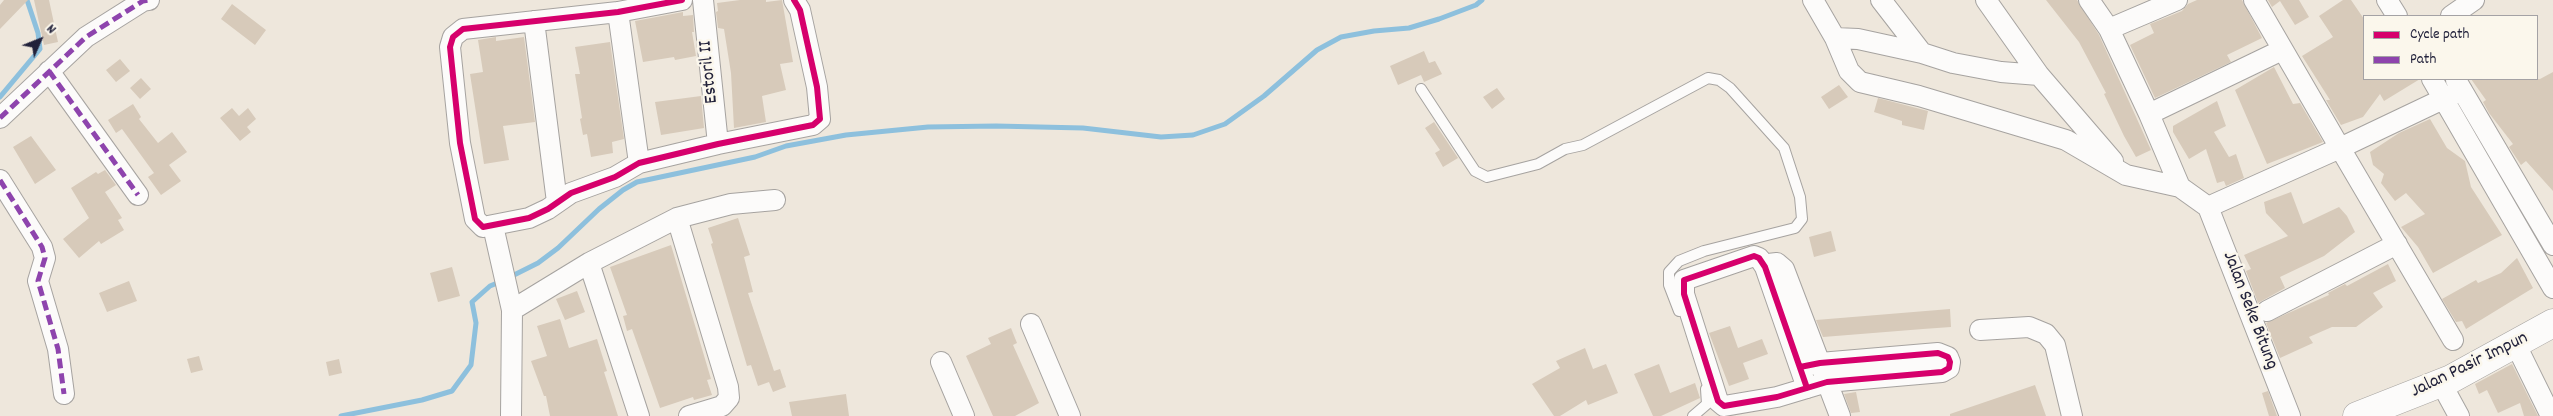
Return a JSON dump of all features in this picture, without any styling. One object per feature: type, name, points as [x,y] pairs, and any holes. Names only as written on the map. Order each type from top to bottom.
[{"type":"street","points":[[0,118],[86,37],[144,0]]},
{"type":"street","points":[[682,0],[618,12],[463,29],[453,37],[450,47],[460,143],[475,220],[483,227],[529,218],[571,194],[615,177],[639,163],[718,144],[813,125],[820,119],[817,87],[800,10],[794,0]]},
{"type":"street","name":"Estoril II","points":[[703,0],[718,144]]},
{"type":"street","points":[[1813,0],[1835,38],[1849,71],[1860,82],[1918,96],[2066,140],[2126,175],[2180,187],[2208,207],[2443,100],[2458,85],[2553,246],[2535,257]]},
{"type":"street","points":[[1881,0],[1922,53]]},
{"type":"street","points":[[1986,0],[2039,75],[2126,175]]},
{"type":"street","points":[[2090,0],[2109,29],[2149,114],[2180,187]]},
{"type":"street","points":[[2109,29],[2177,0]]},
{"type":"street","points":[[2254,0],[2453,340]]},
{"type":"street","points":[[2387,0],[2396,15]]},
{"type":"street","points":[[2452,15],[2474,0]]},
{"type":"street","points":[[618,12],[639,163]]},
{"type":"street","points":[[534,21],[557,202]]},
{"type":"street","points":[[1835,38],[1858,40],[1922,53],[1953,63],[2001,72],[2039,75]]},
{"type":"street","points":[[2149,114],[2282,50]]},
{"type":"street","points":[[49,71],[138,195]]},
{"type":"street","points":[[2433,80],[2553,288]]},
{"type":"street","points":[[0,180],[42,247],[45,258],[38,281],[58,349],[64,394]]},
{"type":"street","points":[[511,301],[676,218],[731,204],[775,200]]},
{"type":"street","name":"Jalan Seke Bitung","points":[[2208,207],[2290,416]]},
{"type":"street","points":[[676,218],[728,387],[729,398],[722,406],[689,416]]},
{"type":"street","points":[[493,226],[511,301],[512,416]]},
{"type":"street","points":[[2267,311],[2397,244]]},
{"type":"street","points":[[1800,367],[1824,373],[1942,372],[1949,368],[1950,362],[1948,357],[1938,353],[1824,373],[1807,388],[1729,407],[1718,401],[1684,294],[1684,280],[1754,256],[1760,258],[1765,267],[1807,388]]},
{"type":"street","points":[[589,263],[639,416]]},
{"type":"street","points":[[1765,267],[1768,264],[1777,263],[1784,269],[1840,416]]},
{"type":"street","name":"Jalan Pasir Impun","points":[[2357,416],[2441,383],[2516,345],[2553,323]]},
{"type":"street","points":[[1031,324],[1070,416]]},
{"type":"street","points":[[1980,330],[2029,327],[2046,334],[2055,345],[2072,416]]},
{"type":"street","points":[[2516,345],[2551,416]]},
{"type":"street","points":[[941,362],[964,416]]},
{"type":"street","points":[[2441,383],[2459,416]]},
{"type":"lane","points":[[1421,89],[1475,170],[1488,177],[1531,166],[1565,149],[1583,145],[1708,78],[1719,80],[1730,88],[1767,127],[1784,148],[1800,197],[1802,219],[1795,228],[1704,252],[1679,261],[1669,272],[1669,285],[1708,394],[1707,404],[1693,416]]},
{"type":"building","points":[[4,0],[28,0],[0,29],[0,5]]},
{"type":"building","points":[[34,0],[49,0],[58,42],[44,45]]},
{"type":"building","points":[[740,0],[766,0],[766,2],[782,0],[793,62],[780,64],[786,90],[762,96],[766,122],[734,128],[731,73],[724,29],[718,28],[716,12],[718,11],[717,3]]},
{"type":"building","points":[[2046,0],[2077,0],[2099,35],[2151,150],[2136,157],[2104,94],[2106,93],[2079,42]]},
{"type":"building","points":[[2197,0],[2242,0],[2262,38],[2227,55],[2231,62],[2155,98],[2130,45],[2154,33],[2150,24],[2182,11],[2188,4]]},
{"type":"building","points":[[2268,0],[2299,0],[2309,17],[2295,25],[2280,1],[2272,7]]},
{"type":"building","points":[[2343,0],[2351,0],[2363,18],[2363,80],[2418,80],[2384,101],[2380,94],[2363,117],[2341,125],[2326,100],[2330,100],[2302,56],[2333,37],[2319,16]]},
{"type":"building","points":[[232,4],[266,30],[255,45],[221,19]]},
{"type":"building","points":[[683,12],[683,16],[693,15],[694,32],[692,32],[696,56],[675,60],[674,57],[643,62],[635,21]]},
{"type":"building","points":[[496,37],[496,41],[524,37],[535,122],[503,126],[509,160],[484,164],[470,74],[483,72],[478,40]]},
{"type":"building","points":[[610,42],[624,139],[612,142],[613,153],[591,157],[587,134],[583,135],[580,119],[582,118],[575,74],[580,74],[575,47]]},
{"type":"building","points":[[1424,51],[1429,63],[1435,61],[1442,74],[1424,82],[1421,75],[1398,85],[1390,66]]},
{"type":"building","points":[[120,59],[130,71],[116,82],[106,70]]},
{"type":"building","points":[[2274,67],[2293,104],[2300,103],[2323,142],[2267,164],[2235,90]]},
{"type":"building","points":[[2553,72],[2553,191],[2526,161],[2521,165],[2509,147],[2513,144],[2489,113],[2483,102],[2486,100],[2472,80],[2540,79]]},
{"type":"building","points":[[141,78],[151,89],[140,99],[130,88]]},
{"type":"building","points":[[1839,85],[1848,97],[1829,109],[1821,97]]},
{"type":"building","points":[[1497,88],[1505,99],[1492,109],[1483,97]]},
{"type":"building","points":[[701,96],[704,128],[661,135],[655,102]]},
{"type":"building","points":[[1878,98],[1928,111],[1924,130],[1902,125],[1902,121],[1874,112]]},
{"type":"building","points":[[2217,101],[2226,126],[2214,132],[2229,157],[2236,154],[2244,178],[2226,186],[2224,181],[2217,183],[2206,149],[2189,159],[2173,132],[2173,126]]},
{"type":"building","points":[[133,104],[141,117],[139,119],[158,143],[172,132],[187,152],[169,165],[181,181],[161,195],[148,177],[154,173],[122,129],[116,133],[108,120]]},
{"type":"building","points":[[232,108],[239,116],[248,108],[256,119],[247,127],[251,132],[240,141],[220,118]]},
{"type":"building","points":[[2430,119],[2447,148],[2465,161],[2471,187],[2502,235],[2433,273],[2418,247],[2401,227],[2425,214],[2406,193],[2395,201],[2381,183],[2384,174],[2373,165],[2370,152],[2399,133]]},
{"type":"building","points":[[1434,122],[1458,158],[1443,167],[1435,153],[1440,150],[1425,128]]},
{"type":"building","points":[[31,136],[56,170],[35,184],[13,147]]},
{"type":"building","points":[[105,170],[116,185],[105,192],[122,218],[118,220],[124,230],[101,244],[99,241],[79,258],[63,239],[89,218],[71,188],[96,172],[98,174]]},
{"type":"building","points":[[2291,192],[2303,224],[2339,207],[2347,216],[2355,232],[2324,256],[2280,277],[2285,288],[2258,303],[2246,271],[2251,269],[2244,255],[2288,236],[2266,213],[2264,202]]},
{"type":"building","points":[[738,218],[750,255],[744,257],[753,292],[748,293],[774,371],[780,369],[786,387],[773,392],[769,382],[758,386],[751,365],[747,366],[711,244],[713,243],[708,228]]},
{"type":"building","points":[[1831,231],[1836,251],[1814,257],[1809,237]]},
{"type":"building","points":[[671,245],[711,379],[707,380],[712,395],[694,400],[693,397],[660,408],[632,329],[627,331],[623,316],[627,315],[610,267]]},
{"type":"building","points":[[2517,258],[2533,288],[2466,329],[2462,321],[2456,322],[2442,299],[2476,280],[2478,283],[2501,273]]},
{"type":"building","points":[[2388,264],[2396,281],[2373,293],[2383,307],[2356,327],[2332,327],[2309,337],[2313,343],[2280,358],[2266,323],[2329,295],[2328,293],[2345,284],[2347,286]]},
{"type":"building","points":[[452,267],[460,296],[438,302],[430,273]]},
{"type":"building","points":[[129,281],[137,301],[107,312],[99,293]]},
{"type":"building","points":[[577,291],[585,312],[565,320],[556,299]]},
{"type":"building","points":[[1950,309],[1951,327],[1823,337],[1816,320]]},
{"type":"building","points":[[560,319],[569,348],[597,339],[607,371],[604,372],[618,416],[550,416],[546,396],[544,396],[531,361],[547,356],[537,326]]},
{"type":"building","points":[[1730,326],[1738,348],[1762,339],[1768,354],[1743,363],[1749,379],[1729,386],[1709,333]]},
{"type":"building","points":[[1011,328],[1017,343],[1013,345],[1039,403],[1015,416],[993,416],[966,356],[991,344],[988,338]]},
{"type":"building","points":[[1585,348],[1593,369],[1606,364],[1618,393],[1588,405],[1586,400],[1560,416],[1554,416],[1532,384],[1560,368],[1556,361]]},
{"type":"building","points":[[199,356],[203,370],[191,373],[187,359]]},
{"type":"building","points":[[339,359],[342,373],[329,376],[326,362]]},
{"type":"building","points":[[1659,364],[1670,393],[1695,383],[1700,398],[1661,416],[1653,416],[1634,374]]},
{"type":"building","points":[[2512,364],[2538,416],[2524,416],[2520,403],[2498,413],[2487,390],[2479,394],[2475,384]]},
{"type":"building","points":[[2035,385],[2046,416],[1950,416],[1950,414]]},
{"type":"building","points":[[2268,391],[2277,416],[2269,416],[2262,393]]},
{"type":"building","points":[[1856,392],[1860,412],[1851,413],[1844,394]]},
{"type":"building","points":[[846,394],[849,416],[792,416],[789,402]]},
{"type":"waterway","points":[[0,97],[40,49],[38,33],[27,0]]},
{"type":"waterway","points":[[510,277],[538,263],[558,248],[599,209],[623,190],[637,182],[755,157],[786,146],[846,135],[928,127],[1083,128],[1161,137],[1193,135],[1225,124],[1264,96],[1317,50],[1341,37],[1374,31],[1409,28],[1476,5],[1482,0]]},
{"type":"waterway","points":[[341,416],[422,400],[452,391],[471,365],[476,323],[472,302],[490,286],[502,281]]},
{"type":"marked path","points":[[0,118],[86,37],[143,1],[149,0]]},
{"type":"marked path","points":[[49,71],[138,195]]},
{"type":"marked path","points":[[0,180],[42,247],[45,258],[38,281],[58,349],[64,394]]},
{"type":"cycle path","points":[[682,0],[618,12],[463,29],[453,37],[450,47],[460,143],[475,219],[483,227],[529,218],[548,209],[571,193],[615,177],[639,163],[718,144],[813,125],[820,119],[817,87],[800,10],[794,0]]},
{"type":"cycle path","points":[[1800,367],[1820,363],[1938,353],[1948,357],[1950,362],[1949,368],[1942,372],[1827,382],[1777,397],[1724,406],[1718,401],[1684,294],[1684,280],[1754,256],[1759,258],[1765,267],[1807,388]]}]
